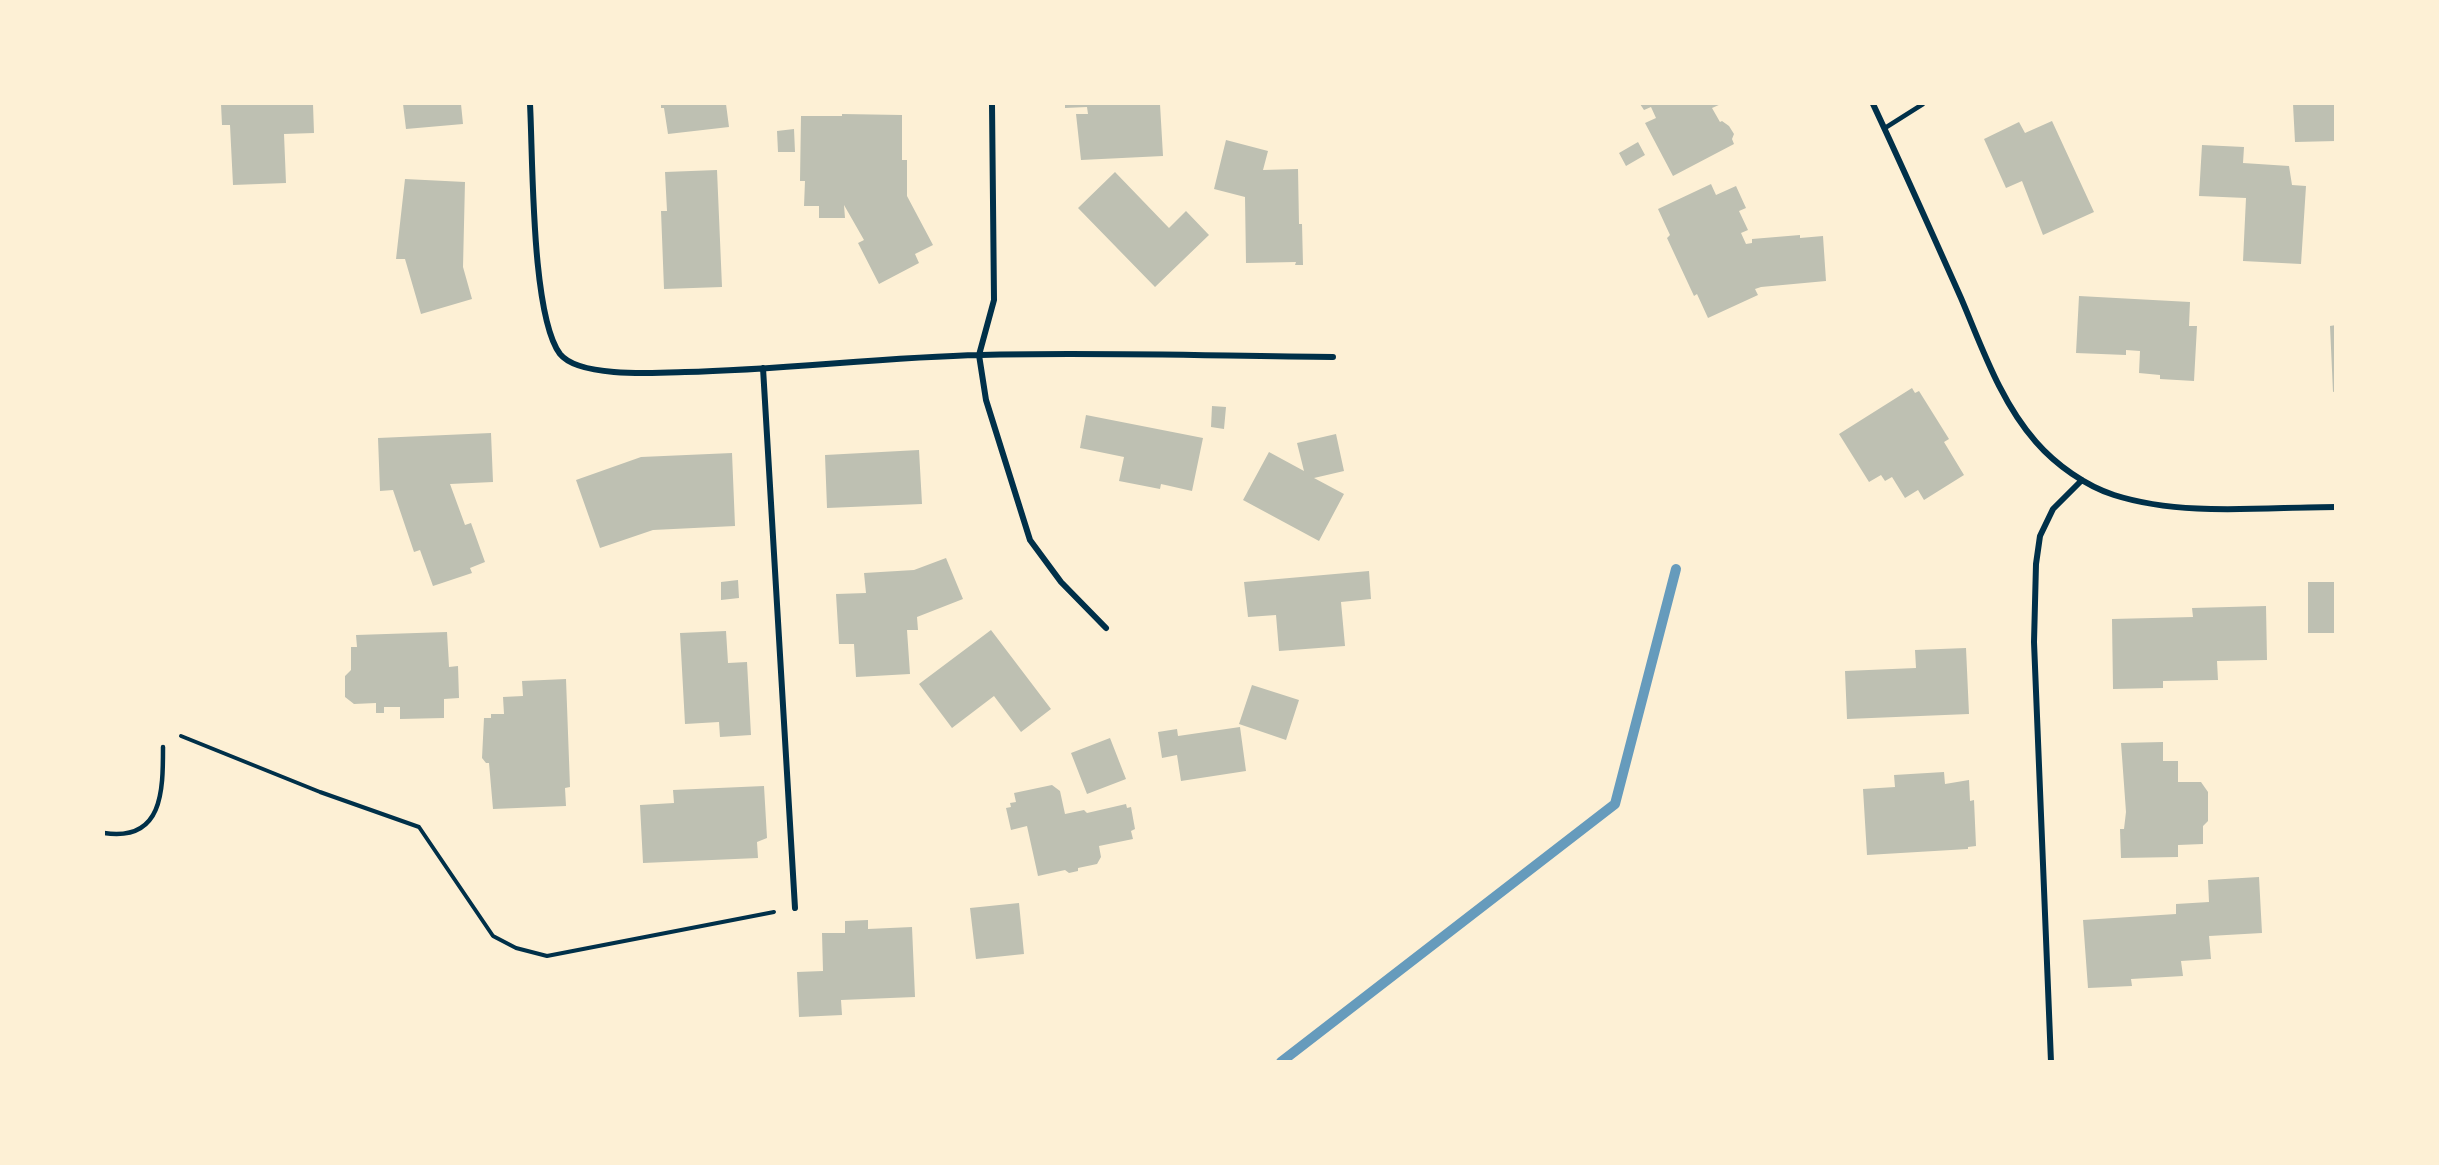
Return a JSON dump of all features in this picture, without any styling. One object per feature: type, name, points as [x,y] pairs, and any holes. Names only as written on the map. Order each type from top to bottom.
[{"type":"street","points":[[530,104],[540,290],[548,329],[561,356],[588,368],[617,374],[980,355],[1333,357]]},
{"type":"street","points":[[992,104],[994,300],[980,355],[986,400],[1030,540],[1061,582],[1106,628]]},
{"type":"street","points":[[1874,104],[2002,391],[2036,442],[2082,480],[2113,494],[2147,503],[2202,507],[2336,507]]},
{"type":"street","points":[[763,368],[795,908]]},
{"type":"street","points":[[2051,1062],[2034,642],[2036,564],[2040,536],[2053,509],[2082,480]]},
{"type":"lane","points":[[1885,128],[1923,104]]},
{"type":"lane","points":[[104,833],[122,836],[140,828],[155,814],[163,789],[163,747]]},
{"type":"path","points":[[163,747],[164,729],[320,792],[420,826],[493,936],[516,948],[547,956],[795,908]]},
{"type":"building","points":[[221,104],[313,104],[314,133],[284,134],[286,183],[233,185],[230,125],[222,125]]},
{"type":"building","points":[[403,104],[461,104],[463,124],[406,129]]},
{"type":"building","points":[[661,104],[726,104],[729,127],[668,134],[664,108],[661,108]]},
{"type":"building","points":[[1065,104],[1160,104],[1163,156],[1081,160],[1076,114],[1088,114],[1087,107],[1065,108]]},
{"type":"building","points":[[1640,104],[1721,104],[1712,108],[1720,122],[1729,126],[1734,134],[1732,139],[1734,144],[1673,176],[1645,123],[1656,118],[1651,107],[1644,110]]},
{"type":"building","points":[[2293,104],[2336,104],[2336,141],[2295,142]]},
{"type":"building","points":[[842,114],[902,115],[902,160],[907,160],[907,196],[933,245],[915,254],[919,263],[879,284],[858,243],[864,240],[844,205],[845,218],[819,218],[819,206],[804,206],[805,181],[800,181],[801,116],[842,116]]},
{"type":"building","points":[[2052,121],[2094,212],[2043,235],[2022,181],[2006,188],[1984,139],[2019,122],[2025,133]]},
{"type":"building","points":[[794,129],[795,152],[778,152],[777,131]]},
{"type":"building","points":[[1226,140],[1268,151],[1263,170],[1298,169],[1299,224],[1302,224],[1303,265],[1295,265],[1296,262],[1246,263],[1245,197],[1214,189]]},
{"type":"building","points":[[1638,142],[1645,155],[1626,166],[1619,153]]},
{"type":"building","points":[[2202,145],[2244,147],[2243,163],[2289,166],[2292,185],[2306,186],[2301,264],[2243,261],[2246,198],[2199,196]]},
{"type":"building","points":[[717,170],[722,287],[664,289],[661,211],[667,211],[665,172]]},
{"type":"building","points":[[1115,172],[1169,228],[1186,211],[1209,235],[1155,287],[1078,208]]},
{"type":"building","points":[[405,179],[465,182],[463,267],[472,299],[421,314],[405,259],[396,259]]},
{"type":"building","points":[[1711,184],[1716,195],[1736,186],[1746,208],[1739,211],[1748,230],[1741,233],[1746,244],[1752,243],[1752,239],[1800,235],[1800,238],[1823,236],[1826,281],[1761,287],[1755,289],[1758,295],[1708,318],[1697,294],[1694,296],[1667,238],[1670,235],[1658,209]]},
{"type":"building","points":[[2079,296],[2190,302],[2189,326],[2197,326],[2194,381],[2160,379],[2160,375],[2139,373],[2140,351],[2126,350],[2126,355],[2076,353]]},
{"type":"building","points":[[2336,325],[2336,391],[2333,392],[2330,326]]},
{"type":"building","points":[[1912,388],[1915,393],[1919,391],[1949,439],[1944,442],[1964,475],[1924,500],[1918,490],[1905,498],[1892,477],[1885,481],[1881,475],[1869,482],[1839,434]]},
{"type":"building","points":[[1212,406],[1226,407],[1224,429],[1211,427]]},
{"type":"building","points":[[1086,415],[1203,438],[1192,491],[1161,484],[1160,489],[1119,481],[1124,457],[1080,448]]},
{"type":"building","points":[[491,433],[493,482],[450,484],[465,525],[471,523],[485,562],[470,568],[472,573],[433,586],[420,550],[414,552],[393,490],[380,491],[378,438]]},
{"type":"building","points":[[1336,434],[1344,471],[1314,478],[1344,494],[1319,541],[1243,500],[1269,452],[1304,471],[1297,443]]},
{"type":"building","points":[[919,450],[922,504],[827,508],[825,455]]},
{"type":"building","points":[[732,453],[735,526],[653,530],[600,548],[576,480],[641,457]]},
{"type":"building","points":[[946,558],[963,599],[917,617],[918,630],[907,630],[910,674],[856,677],[854,644],[839,644],[836,594],[866,593],[864,573],[914,570]]},
{"type":"building","points":[[1369,571],[1371,599],[1341,602],[1345,646],[1279,651],[1276,615],[1248,617],[1244,582]]},
{"type":"building","points":[[738,580],[739,598],[721,600],[721,582]]},
{"type":"building","points":[[2308,582],[2336,582],[2336,633],[2308,633]]},
{"type":"building","points":[[2266,606],[2267,660],[2217,661],[2218,680],[2163,681],[2163,688],[2113,689],[2112,619],[2193,617],[2192,608]]},
{"type":"building","points":[[991,630],[1051,709],[1021,732],[994,696],[952,728],[919,684]]},
{"type":"building","points":[[726,631],[728,663],[747,662],[751,735],[720,737],[719,722],[685,724],[680,633]]},
{"type":"building","points":[[447,632],[449,667],[458,666],[459,698],[444,699],[444,718],[400,719],[400,707],[384,707],[384,713],[376,713],[376,703],[354,704],[345,697],[345,676],[351,670],[351,647],[357,647],[356,635]]},
{"type":"building","points":[[1966,648],[1969,714],[1847,719],[1845,671],[1916,668],[1915,650]]},
{"type":"building","points":[[566,679],[570,787],[565,788],[566,806],[493,809],[489,763],[482,758],[484,718],[491,718],[491,714],[504,714],[503,697],[523,696],[522,681]]},
{"type":"building","points":[[1252,685],[1299,700],[1286,740],[1239,724]]},
{"type":"building","points":[[1240,727],[1246,771],[1181,781],[1177,755],[1162,758],[1158,732],[1177,729],[1178,736]]},
{"type":"building","points":[[1110,738],[1126,779],[1087,794],[1071,753]]},
{"type":"building","points":[[2163,742],[2163,761],[2178,761],[2178,782],[2201,782],[2208,792],[2208,821],[2203,826],[2203,844],[2178,845],[2178,857],[2121,858],[2120,829],[2124,829],[2126,812],[2121,743]]},
{"type":"building","points":[[1944,772],[1945,784],[1969,780],[1970,801],[1974,800],[1976,846],[1968,847],[1968,849],[1867,855],[1863,789],[1895,787],[1894,775]]},
{"type":"building","points":[[1052,785],[1060,791],[1065,814],[1084,810],[1087,813],[1126,804],[1127,808],[1131,807],[1135,829],[1131,831],[1133,839],[1099,846],[1101,857],[1097,864],[1078,868],[1078,871],[1069,873],[1065,870],[1038,876],[1027,826],[1011,830],[1006,808],[1011,807],[1010,803],[1016,802],[1014,793]]},
{"type":"building","points":[[764,786],[767,838],[757,842],[758,858],[643,863],[640,805],[674,803],[673,790]]},
{"type":"building","points":[[2259,877],[2262,933],[2209,936],[2211,959],[2181,961],[2183,976],[2131,979],[2132,986],[2088,988],[2083,920],[2176,914],[2176,904],[2209,902],[2208,880]]},
{"type":"building","points":[[1019,903],[1024,954],[976,959],[970,908]]},
{"type":"building","points":[[868,920],[868,929],[912,927],[915,997],[841,1000],[842,1015],[799,1017],[797,972],[823,971],[822,933],[845,933],[845,921]]},
{"type":"waterway","points":[[1281,1062],[1615,804],[1676,569]]}]
